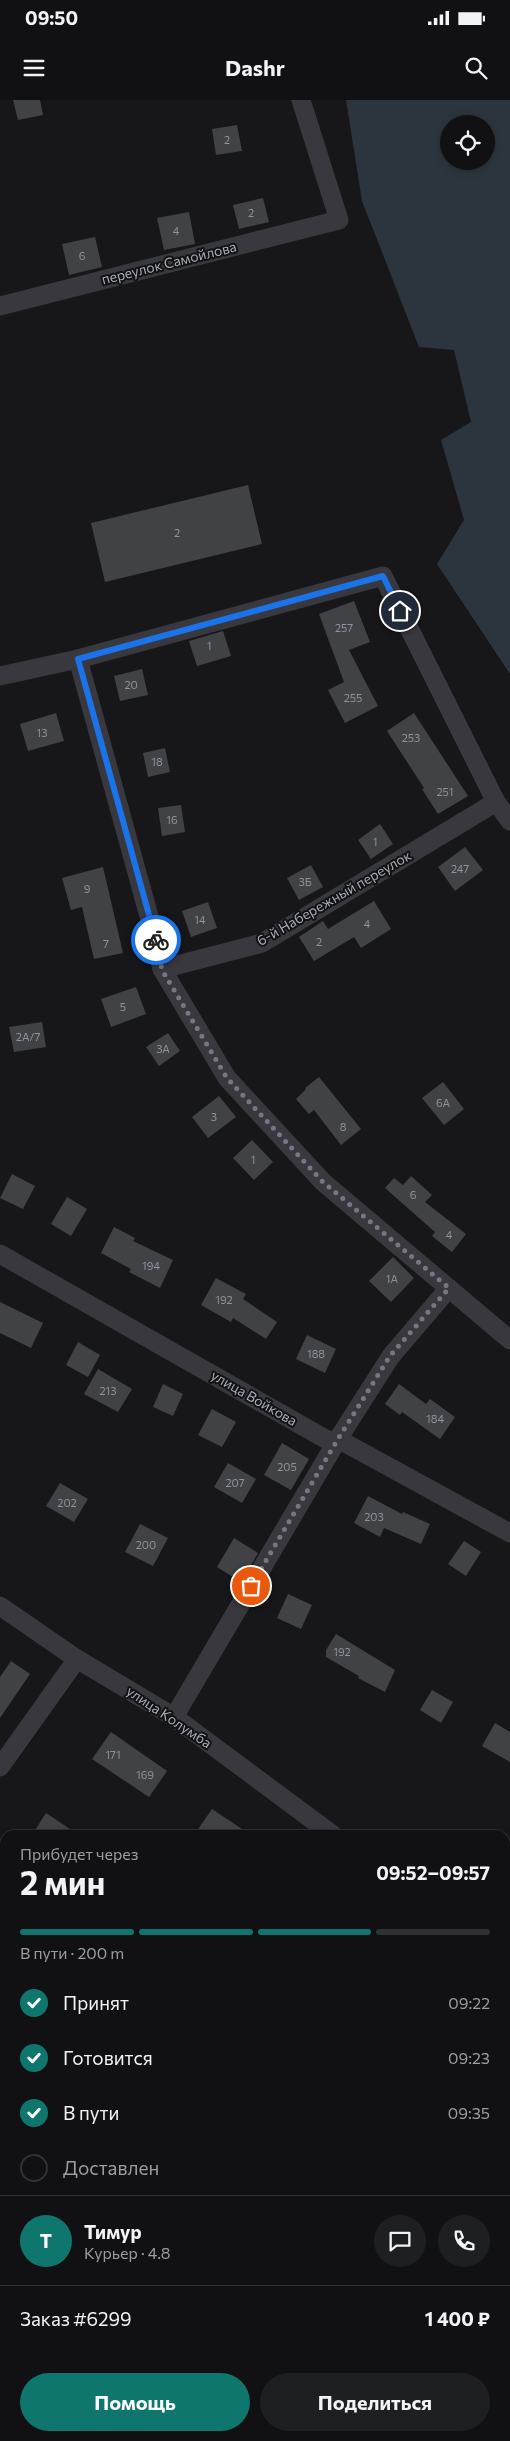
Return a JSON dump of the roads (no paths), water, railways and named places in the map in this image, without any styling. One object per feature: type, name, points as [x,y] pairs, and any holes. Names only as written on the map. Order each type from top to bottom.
[{"type":"street","name":"переулок Самойлова","points":[[0,306],[339,220],[301,100]]},
{"type":"street","points":[[0,676],[78,659],[383,576],[496,802],[510,821]]},
{"type":"street","points":[[78,659],[156,938],[162,970],[227,1078],[323,1182],[510,1340]]},
{"type":"street","name":"6-й Набережный переулок","points":[[162,970],[262,942],[496,802]]},
{"type":"street","name":"улица Войкова","points":[[0,1254],[329,1441],[338,1439],[510,1533]]},
{"type":"street","points":[[174,1717],[338,1439],[390,1356],[449,1288]]},
{"type":"street","name":"улица Колумба","points":[[0,1606],[77,1659],[174,1717],[326,1830]]},
{"type":"street","points":[[0,1767],[77,1659]]}]
